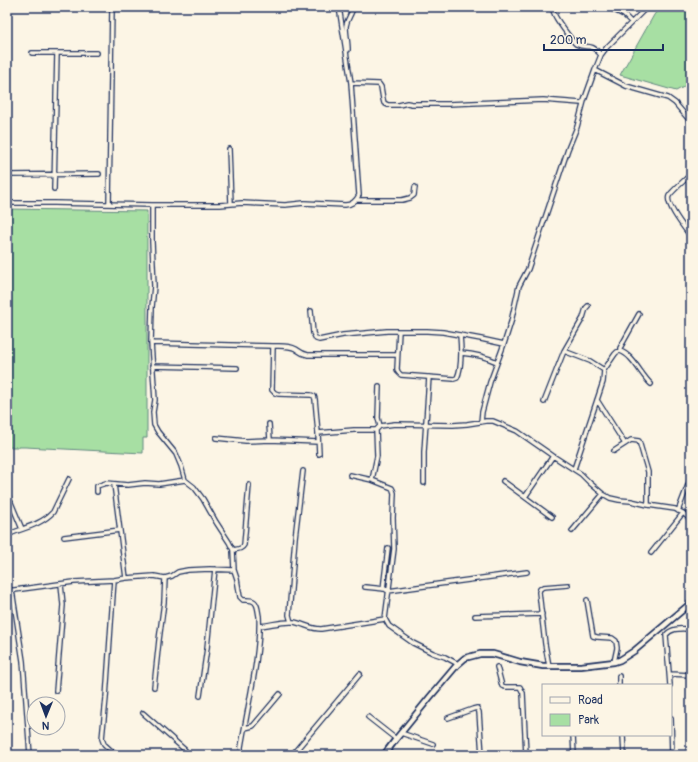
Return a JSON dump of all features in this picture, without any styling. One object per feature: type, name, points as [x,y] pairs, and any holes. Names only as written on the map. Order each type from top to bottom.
[{"type":"street","points":[[109,204],[112,7]]},
{"type":"street","points":[[7,203],[152,205],[220,205],[242,203],[290,205],[304,203],[345,206],[350,205],[359,195],[351,83],[339,7]]},
{"type":"street","points":[[347,56],[348,44],[346,27],[353,7]]},
{"type":"street","points":[[553,7],[554,13],[572,41],[580,45],[593,47],[601,55]]},
{"type":"street","points":[[608,7],[624,15],[631,22]]},
{"type":"street","points":[[481,422],[490,382],[504,344],[516,304],[519,286],[528,270],[568,149],[577,127],[584,101],[601,55],[607,47],[647,7]]},
{"type":"street","points":[[32,53],[98,53]]},
{"type":"street","points":[[54,189],[57,53]]},
{"type":"street","points":[[595,70],[626,86],[668,98],[675,103],[691,122]]},
{"type":"street","points":[[351,83],[379,84],[384,102],[388,105],[407,103],[448,104],[543,100],[581,103],[584,101]]},
{"type":"street","points":[[229,149],[231,204]]},
{"type":"street","points":[[7,175],[99,174]]},
{"type":"street","points":[[691,174],[670,194],[668,203],[691,237]]},
{"type":"street","points":[[356,200],[402,200],[410,198],[414,194],[415,187]]},
{"type":"street","points":[[152,205],[152,257],[154,286],[151,343],[155,400],[153,412],[154,425],[176,454],[185,480],[194,487],[203,498],[229,542],[233,550],[234,570],[240,598],[242,600],[252,600],[256,604],[260,626],[241,755]]},
{"type":"street","points":[[544,402],[564,351],[583,318],[588,306]]},
{"type":"street","points":[[311,311],[313,333],[316,339],[319,340],[344,335],[387,331],[427,331],[460,335],[504,344]]},
{"type":"street","points":[[574,469],[603,382],[604,370],[615,354],[620,351],[620,348],[639,314]]},
{"type":"street","points":[[399,331],[397,369],[401,375],[454,379],[457,378],[459,374],[461,353],[460,335]]},
{"type":"street","points":[[151,343],[288,346],[308,355],[397,355]]},
{"type":"street","points":[[273,346],[272,390],[274,393],[278,394],[314,396],[320,454]]},
{"type":"street","points":[[564,351],[590,361],[604,370]]},
{"type":"street","points":[[620,351],[625,353],[651,384]]},
{"type":"street","points":[[461,353],[487,357],[497,362]]},
{"type":"street","points":[[152,366],[237,368]]},
{"type":"street","points":[[424,482],[424,452],[429,377]]},
{"type":"street","points":[[379,386],[378,418],[380,426]]},
{"type":"street","points":[[597,400],[625,444]]},
{"type":"street","points":[[318,433],[376,430],[380,426],[395,424],[453,425],[493,421],[517,431],[581,474],[603,494],[610,498],[675,509],[691,520]]},
{"type":"street","points":[[269,424],[270,440]]},
{"type":"street","points":[[372,480],[377,456],[376,430]]},
{"type":"street","points":[[216,438],[246,441],[270,440],[318,442]]},
{"type":"street","points":[[614,451],[632,440],[639,441],[648,472],[648,505]]},
{"type":"street","points":[[524,497],[553,456]]},
{"type":"street","points":[[291,622],[289,615],[295,538],[303,471]]},
{"type":"street","points":[[350,475],[372,480],[392,488],[393,490],[394,549],[384,620],[389,626],[413,644],[433,653],[445,656],[458,664]]},
{"type":"street","points":[[678,511],[691,477]]},
{"type":"street","points":[[7,535],[42,521],[49,516],[53,512],[69,479]]},
{"type":"street","points":[[97,492],[96,488],[99,485],[106,483],[128,485],[145,483],[159,484],[185,480]]},
{"type":"street","points":[[503,481],[552,517]]},
{"type":"street","points":[[114,484],[126,578]]},
{"type":"street","points":[[233,550],[241,548],[244,545],[249,486]]},
{"type":"street","points":[[7,493],[22,528]]},
{"type":"street","points":[[572,531],[603,494]]},
{"type":"street","points":[[651,552],[682,513]]},
{"type":"street","points":[[64,537],[120,530]]},
{"type":"street","points":[[383,589],[388,548]]},
{"type":"street","points":[[200,696],[207,648],[215,569]]},
{"type":"street","points":[[7,591],[74,582],[154,576],[165,578],[178,572],[188,570],[234,570]]},
{"type":"street","points":[[365,587],[388,591],[527,572]]},
{"type":"street","points":[[154,687],[164,602],[165,578]]},
{"type":"street","points":[[114,580],[102,739],[104,744],[116,755]]},
{"type":"street","points":[[56,691],[63,605],[61,584]]},
{"type":"street","points":[[549,666],[539,592],[543,587],[568,584]]},
{"type":"street","points":[[12,590],[23,661],[30,755]]},
{"type":"street","points":[[587,600],[593,636],[612,638],[616,641],[617,648],[614,662]]},
{"type":"street","points":[[384,755],[458,664],[465,658],[480,654],[493,654],[529,664],[549,666],[581,666],[614,662],[634,651],[691,603]]},
{"type":"street","points":[[475,616],[542,614]]},
{"type":"street","points":[[260,626],[291,622],[316,629],[384,620]]},
{"type":"street","points":[[670,684],[666,635],[668,632],[676,629],[691,629]]},
{"type":"street","points":[[497,667],[502,686],[505,688],[520,687],[523,693],[526,755]]},
{"type":"street","points":[[292,755],[360,674]]},
{"type":"street","points":[[670,674],[691,674]]},
{"type":"street","points":[[619,676],[619,684]]},
{"type":"street","points":[[245,728],[253,726],[280,694]]},
{"type":"street","points":[[448,718],[477,708],[482,754],[457,755]]},
{"type":"street","points":[[143,713],[185,750],[186,755]]},
{"type":"street","points":[[368,717],[396,739]]},
{"type":"street","points":[[401,733],[433,744]]},
{"type":"street","points":[[573,736],[574,755]]},
{"type":"street","points":[[623,736],[624,755]]},
{"type":"street","points":[[671,736],[672,755]]},
{"type":"green space","points":[[660,7],[691,7],[691,83],[676,91],[620,75]]},
{"type":"green space","points":[[7,209],[147,211],[147,438],[143,438],[143,453],[7,447]]}]
